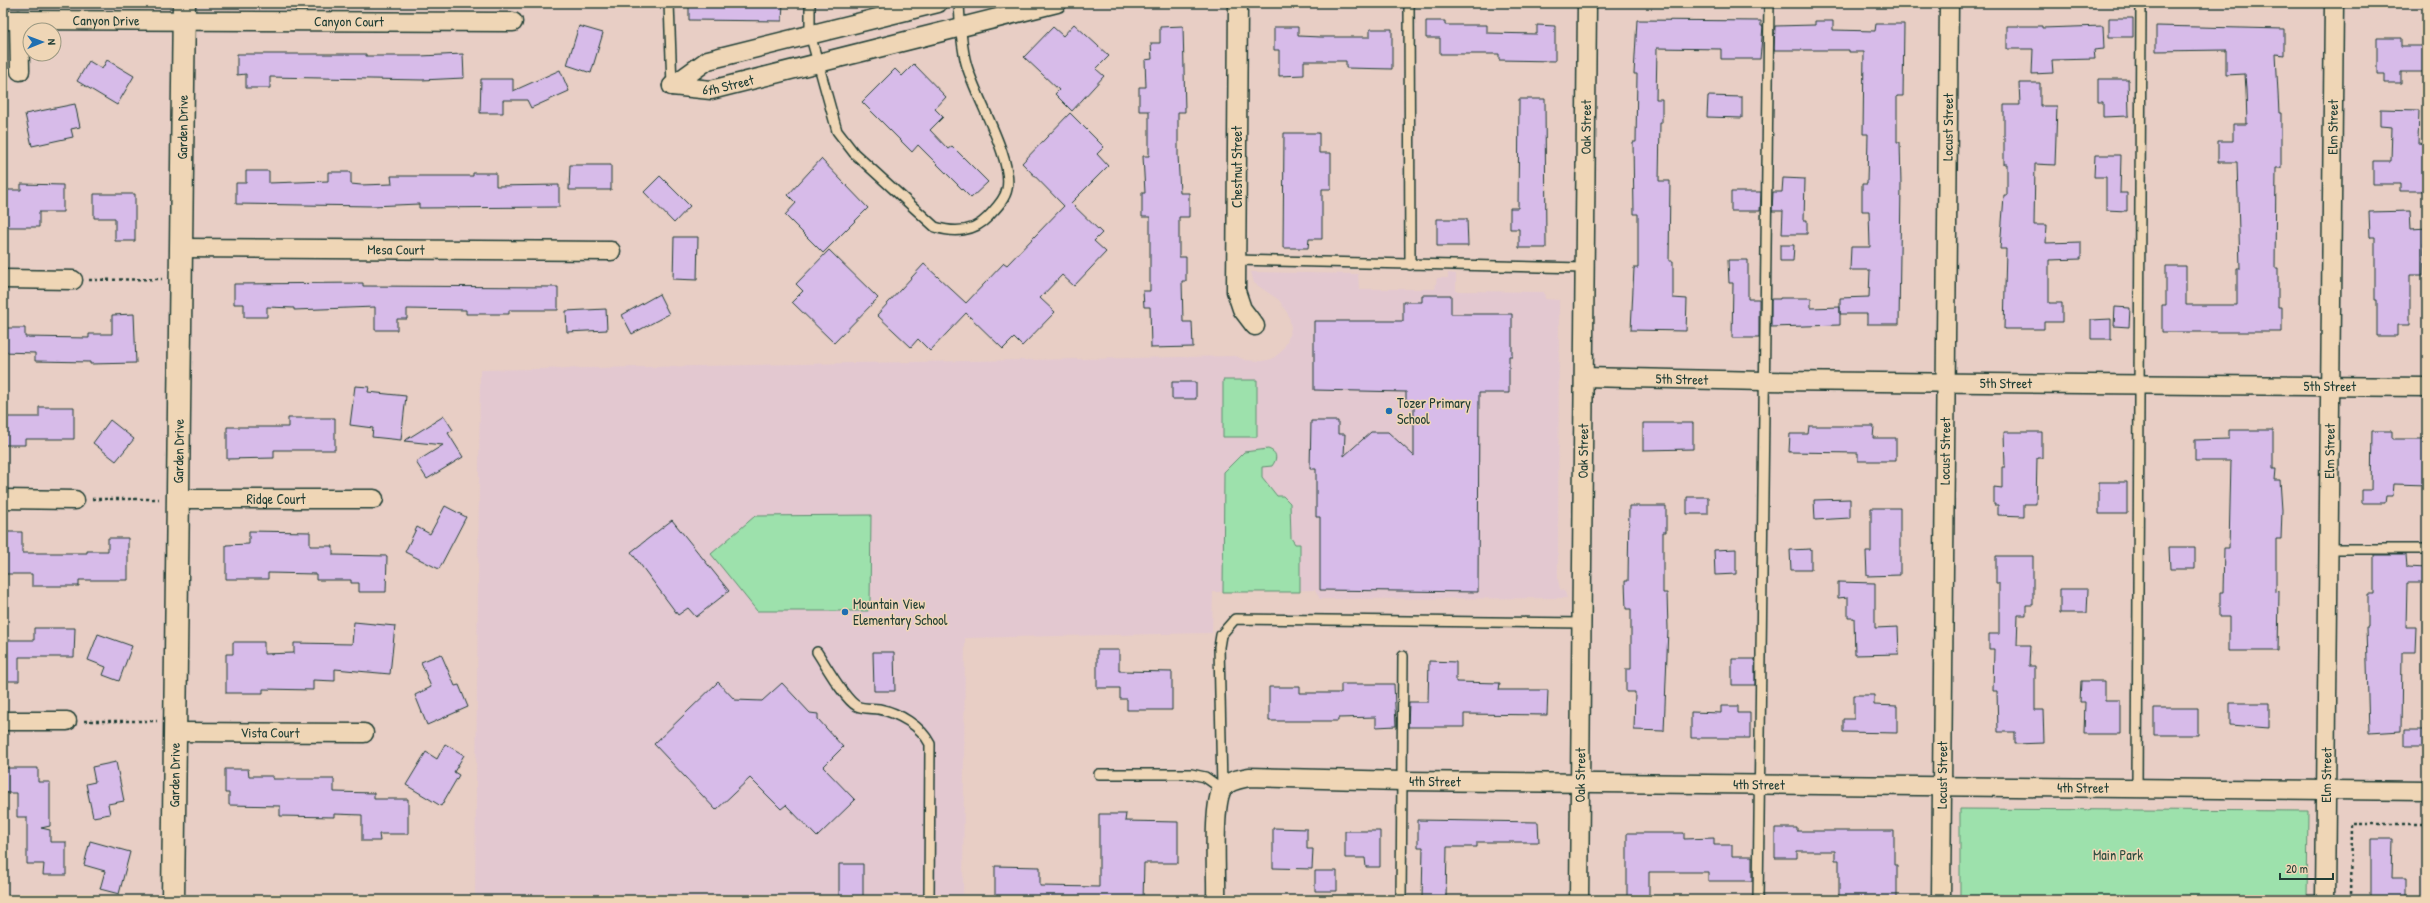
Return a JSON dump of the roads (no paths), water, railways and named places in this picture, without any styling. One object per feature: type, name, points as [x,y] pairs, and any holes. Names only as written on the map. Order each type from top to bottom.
[{"type":"street","name":"6th Street","points":[[672,86],[708,60],[938,3]]},
{"type":"street","name":"6th Street","points":[[672,86],[711,90],[1057,3]]},
{"type":"street","name":"Chestnut Street","points":[[1238,3],[1236,291],[1242,309],[1255,326]]},
{"type":"street","name":"Oak Street","points":[[1579,900],[1583,623],[1583,268],[1587,3]]},
{"type":"street","name":"Locust Street","points":[[1941,900],[1950,3]]},
{"type":"street","name":"Elm Street","points":[[2325,900],[2334,3]]},
{"type":"street","name":"Canyon Drive","points":[[11,20],[184,12]]},
{"type":"street","name":"Canyon Court","points":[[184,12],[513,22]]},
{"type":"street","name":"Garden Drive","points":[[173,900],[184,12]]},
{"type":"street","points":[[11,20],[20,71]]},
{"type":"street","name":"Mesa Court","points":[[181,248],[611,251]]},
{"type":"street","points":[[3,279],[73,280]]},
{"type":"street","name":"5th Street","points":[[1584,377],[1764,381],[2427,388]]},
{"type":"street","name":"Ridge Court","points":[[178,498],[374,499]]},
{"type":"street","points":[[3,499],[75,500]]},
{"type":"street","points":[[3,720],[68,721]]},
{"type":"street","name":"Vista Court","points":[[175,726],[364,733]]},
{"type":"street","name":"4th Street","points":[[1222,789],[1232,780],[1250,777],[1402,781],[2427,791]]},
{"type":"street","points":[[1216,900],[1218,811],[1222,789]]},
{"type":"lane","points":[[669,3],[672,86]]},
{"type":"lane","points":[[810,3],[810,34],[838,131],[854,153],[935,227],[953,231],[971,229],[983,222],[998,206],[1007,190],[1008,181],[1002,156],[966,64],[959,3]]},
{"type":"lane","points":[[1409,3],[1410,264]]},
{"type":"lane","points":[[1758,900],[1769,3]]},
{"type":"lane","points":[[2137,788],[2142,3]]},
{"type":"lane","points":[[1236,260],[1583,268]]},
{"type":"lane","points":[[2329,549],[2427,550]]},
{"type":"lane","points":[[1222,789],[1219,647],[1221,635],[1235,619],[1583,623]]},
{"type":"lane","points":[[817,652],[843,691],[857,706],[880,709],[906,719],[925,733],[930,744],[929,900]]},
{"type":"lane","points":[[1401,900],[1403,656]]},
{"type":"lane","points":[[1099,774],[1191,774],[1205,777],[1222,789]]},
{"type":"place","name":"Tozer Primary School","points":[[1389,411]]},
{"type":"place","name":"Mountain View Elementary School","points":[[845,612]]},
{"type":"park label","name":"Main Park","points":[[2118,855]]}]
